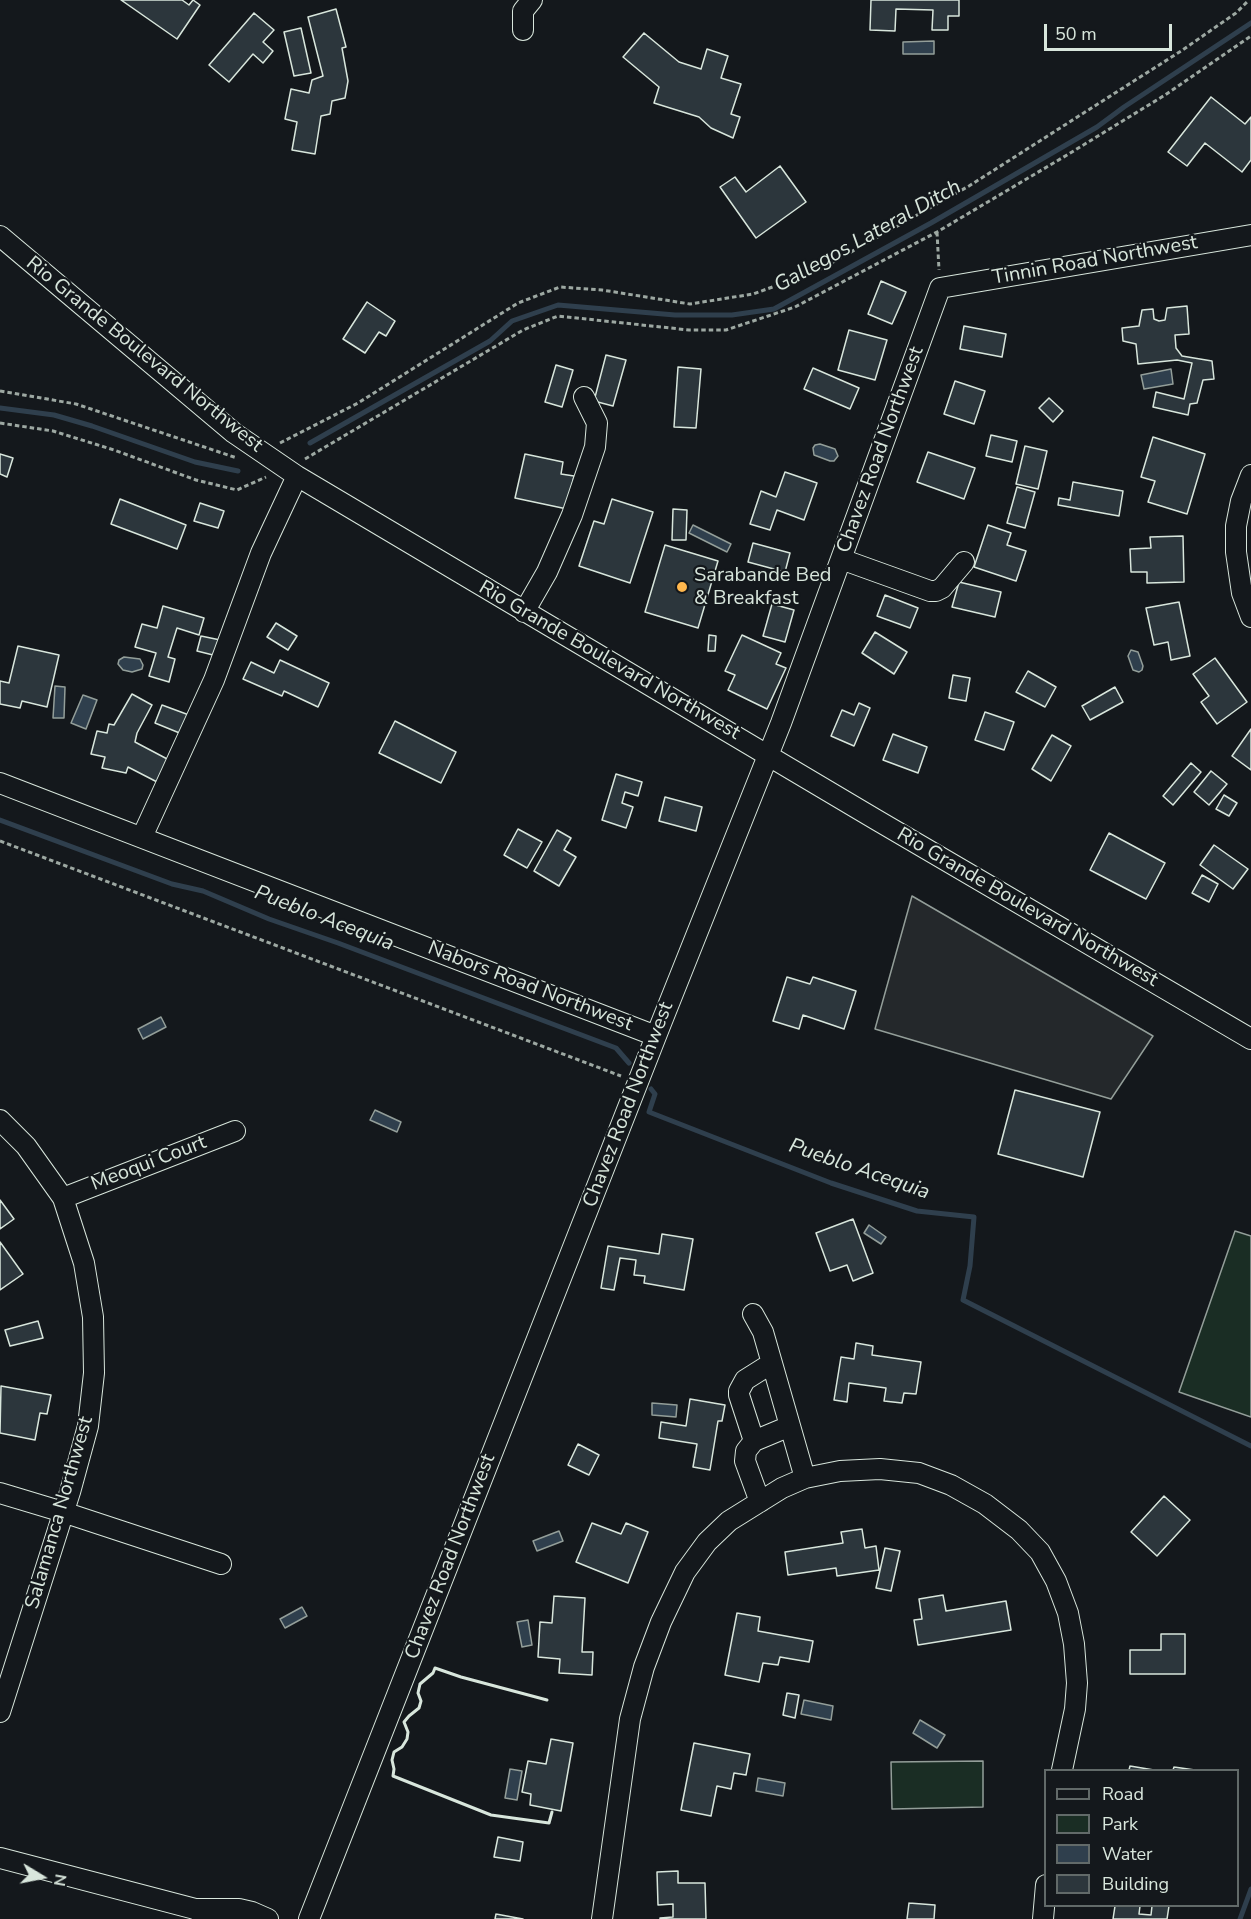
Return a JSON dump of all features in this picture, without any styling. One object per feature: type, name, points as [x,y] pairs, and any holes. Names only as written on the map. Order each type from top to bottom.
[{"type":"street","points":[[523,30],[523,11],[532,0]]},
{"type":"street","name":"Tinnin Road Northwest","points":[[940,288],[1251,235]]},
{"type":"street","name":"Rio Grande Boulevard Northwest","points":[[0,236],[234,433],[290,472],[1251,1039]]},
{"type":"street","name":"Chavez Road Northwest","points":[[309,1919],[768,754],[940,288]]},
{"type":"street","points":[[524,612],[547,572],[572,514],[595,447],[597,423],[584,397]]},
{"type":"street","points":[[142,837],[214,680],[290,472]]},
{"type":"street","points":[[1251,475],[1241,501],[1236,526],[1236,552],[1242,593],[1251,617]]},
{"type":"street","points":[[841,559],[930,591],[942,588],[964,562]]},
{"type":"street","name":"Nabors Road Northwest","points":[[0,783],[656,1036]]},
{"type":"street","name":"Salamanca Northwest","points":[[0,1120],[26,1146],[63,1198],[84,1263],[93,1317],[94,1373],[88,1426],[0,1712]]},
{"type":"street","name":"Meoqui Court","points":[[63,1198],[235,1131]]},
{"type":"street","points":[[753,1314],[763,1332],[805,1478]]},
{"type":"street","points":[[754,1441],[739,1395],[745,1380],[772,1363]]},
{"type":"street","points":[[760,1502],[745,1461],[746,1451],[754,1441],[790,1426]]},
{"type":"street","points":[[602,1919],[630,1719],[644,1666],[661,1622],[686,1572],[707,1542],[729,1521],[782,1488],[805,1478],[880,1469],[919,1473],[951,1485],[985,1504],[1019,1530],[1040,1552],[1056,1581],[1068,1613],[1074,1644],[1077,1683],[1075,1709],[1062,1769]]},
{"type":"street","points":[[0,1493],[221,1564]]},
{"type":"street","points":[[0,1858],[203,1914],[239,1909],[268,1919]]},
{"type":"path","points":[[0,391],[76,404],[240,459],[281,443],[358,403],[518,303],[560,287],[602,290],[690,304],[753,294],[817,272],[969,186],[1181,51],[1236,13],[1249,0]]},
{"type":"path","points":[[0,423],[53,430],[196,480],[237,490],[290,472],[302,460],[523,330],[558,316],[689,330],[726,330],[795,308],[937,232],[1165,95],[1251,36]]},
{"type":"path","points":[[937,232],[940,288]]},
{"type":"path","points":[[0,841],[638,1082]]},
{"type":"green space","points":[[1235,1231],[1251,1236],[1251,1417],[1179,1392]]},
{"type":"green space","points":[[983,1761],[983,1807],[892,1809],[891,1762]]},
{"type":"shaded area","points":[[912,896],[1153,1036],[1111,1099],[875,1029]]},
{"type":"water","points":[[934,41],[934,54],[903,54],[903,42]]},
{"type":"water","points":[[1171,369],[1173,384],[1144,389],[1141,375]]},
{"type":"water","points":[[820,444],[835,449],[838,456],[834,461],[814,455],[813,448]]},
{"type":"water","points":[[693,525],[731,544],[727,552],[689,533]]},
{"type":"water","points":[[1131,650],[1138,652],[1143,666],[1139,672],[1133,670],[1128,656]]},
{"type":"water","points":[[124,657],[140,659],[142,669],[132,672],[123,670],[118,664],[119,660]]},
{"type":"water","points":[[55,686],[65,687],[64,718],[53,718]]},
{"type":"water","points":[[83,695],[97,700],[86,729],[71,723]]},
{"type":"water","points":[[161,1017],[166,1027],[143,1039],[138,1029]]},
{"type":"water","points":[[375,1110],[401,1122],[397,1132],[370,1120]]},
{"type":"water","points":[[869,1225],[886,1237],[881,1244],[864,1233]]},
{"type":"water","points":[[652,1403],[677,1405],[676,1417],[652,1415]]},
{"type":"water","points":[[559,1531],[563,1541],[537,1551],[533,1541]]},
{"type":"water","points":[[302,1607],[307,1616],[285,1628],[280,1619]]},
{"type":"water","points":[[528,1620],[532,1645],[522,1647],[517,1622]]},
{"type":"water","points":[[804,1700],[833,1706],[831,1720],[801,1714]]},
{"type":"water","points":[[920,1720],[945,1735],[937,1748],[913,1733]]},
{"type":"water","points":[[510,1769],[522,1771],[517,1800],[505,1798]]},
{"type":"water","points":[[758,1778],[785,1783],[783,1796],[756,1791]]},
{"type":"building","points":[[121,0],[182,0],[189,5],[193,0],[200,5],[177,39]]},
{"type":"building","points":[[871,0],[959,0],[959,16],[948,16],[948,30],[932,30],[933,10],[896,9],[895,31],[870,30]]},
{"type":"building","points":[[336,9],[346,47],[342,48],[348,81],[345,98],[332,101],[330,114],[321,116],[315,154],[292,150],[297,122],[285,119],[291,89],[309,93],[312,80],[323,76],[308,17]]},
{"type":"building","points":[[254,13],[274,30],[263,42],[273,51],[263,63],[253,54],[229,82],[209,65]]},
{"type":"building","points":[[301,28],[311,73],[294,76],[284,32]]},
{"type":"building","points":[[644,33],[679,62],[701,69],[707,49],[728,56],[721,78],[741,84],[731,114],[740,117],[733,138],[711,128],[699,117],[654,103],[659,87],[623,57]]},
{"type":"building","points":[[1211,97],[1245,124],[1251,117],[1251,160],[1242,172],[1205,143],[1187,166],[1168,152]]},
{"type":"building","points":[[780,166],[806,202],[756,238],[720,187],[735,177],[746,192]]},
{"type":"building","points":[[881,281],[906,292],[892,324],[868,314]]},
{"type":"building","points":[[367,302],[395,321],[386,336],[379,332],[365,353],[343,339]]},
{"type":"building","points":[[1187,306],[1189,334],[1175,335],[1176,348],[1182,356],[1212,361],[1214,379],[1203,380],[1197,403],[1190,404],[1188,415],[1153,407],[1156,392],[1184,399],[1192,363],[1177,360],[1138,364],[1136,344],[1123,341],[1122,328],[1139,326],[1142,310],[1153,309],[1154,319],[1159,321],[1165,320],[1167,308]]},
{"type":"building","points":[[964,326],[1006,334],[1002,357],[960,349]]},
{"type":"building","points":[[849,330],[887,340],[875,380],[838,370]]},
{"type":"building","points":[[606,355],[626,360],[613,406],[594,401]]},
{"type":"building","points":[[556,365],[573,370],[562,407],[545,402]]},
{"type":"building","points":[[678,367],[701,369],[696,428],[674,427]]},
{"type":"building","points":[[813,368],[859,388],[850,409],[804,389]]},
{"type":"building","points":[[955,381],[985,391],[974,424],[944,414]]},
{"type":"building","points":[[1049,398],[1063,411],[1053,422],[1039,408]]},
{"type":"building","points":[[991,435],[1017,441],[1012,462],[986,456]]},
{"type":"building","points":[[1153,437],[1205,454],[1187,514],[1148,502],[1155,481],[1141,477]]},
{"type":"building","points":[[1025,446],[1047,451],[1038,489],[1016,484]]},
{"type":"building","points":[[928,452],[975,468],[964,499],[917,482]]},
{"type":"building","points":[[0,454],[13,458],[7,477],[0,474]]},
{"type":"building","points":[[525,454],[563,462],[561,474],[574,476],[567,509],[515,498]]},
{"type":"building","points":[[785,472],[817,483],[804,520],[777,510],[770,530],[750,524],[761,491],[776,497]]},
{"type":"building","points":[[1073,482],[1123,491],[1119,516],[1058,505],[1059,498],[1070,500]]},
{"type":"building","points":[[1017,487],[1035,492],[1025,528],[1007,523]]},
{"type":"building","points":[[120,499],[186,525],[177,549],[111,524]]},
{"type":"building","points":[[612,499],[653,512],[630,583],[579,566],[594,521],[604,524]]},
{"type":"building","points":[[200,503],[224,511],[218,528],[194,521]]},
{"type":"building","points":[[673,509],[687,510],[686,540],[672,540]]},
{"type":"building","points":[[988,525],[1011,533],[1007,545],[1026,551],[1016,581],[974,567]]},
{"type":"building","points":[[1183,536],[1184,582],[1147,583],[1147,572],[1131,572],[1130,549],[1151,548],[1150,537]]},
{"type":"building","points":[[753,543],[790,553],[785,572],[748,562]]},
{"type":"building","name":"Sarabande Bed & Breakfast","points":[[665,545],[718,561],[698,628],[645,612]]},
{"type":"building","points":[[959,582],[1001,592],[995,617],[952,607]]},
{"type":"building","points":[[885,595],[918,608],[910,628],[877,616]]},
{"type":"building","points":[[1179,602],[1190,656],[1171,660],[1168,642],[1154,645],[1146,608]]},
{"type":"building","points":[[772,604],[794,610],[785,642],[763,636]]},
{"type":"building","points":[[163,606],[204,618],[199,635],[177,628],[168,657],[175,659],[169,682],[149,676],[156,653],[135,647],[142,624],[157,628]]},
{"type":"building","points":[[276,623],[297,636],[288,650],[267,637]]},
{"type":"building","points":[[875,632],[907,652],[894,674],[862,653]]},
{"type":"building","points":[[709,635],[716,636],[715,651],[708,651]]},
{"type":"building","points":[[742,635],[781,653],[776,664],[786,668],[767,709],[728,690],[735,675],[725,671]]},
{"type":"building","points":[[201,636],[225,641],[221,657],[197,651]]},
{"type":"building","points":[[18,646],[59,655],[47,707],[22,701],[20,708],[0,704],[0,681],[9,683]]},
{"type":"building","points":[[1215,658],[1247,702],[1217,724],[1201,702],[1209,696],[1193,674]]},
{"type":"building","points":[[280,660],[329,683],[318,707],[284,691],[282,696],[243,679],[251,662],[274,673]]},
{"type":"building","points":[[1028,671],[1056,687],[1045,707],[1016,692]]},
{"type":"building","points":[[953,675],[970,678],[966,701],[949,698]]},
{"type":"building","points":[[1115,687],[1123,702],[1090,720],[1082,706]]},
{"type":"building","points":[[132,694],[152,705],[137,733],[135,742],[171,761],[159,783],[128,767],[126,773],[102,768],[105,757],[91,754],[97,731],[107,733],[109,724],[114,725]]},
{"type":"building","points":[[859,703],[870,708],[854,746],[831,736],[842,710],[854,715]]},
{"type":"building","points":[[162,705],[189,715],[182,734],[155,723]]},
{"type":"building","points":[[985,712],[1014,722],[1004,750],[975,740]]},
{"type":"building","points":[[395,721],[456,752],[441,783],[379,753]]},
{"type":"building","points":[[1251,729],[1251,770],[1232,756]]},
{"type":"building","points":[[893,734],[927,747],[918,773],[883,760]]},
{"type":"building","points":[[1052,735],[1071,746],[1051,781],[1032,769]]},
{"type":"building","points":[[1191,763],[1201,772],[1173,805],[1163,796]]},
{"type":"building","points":[[1211,771],[1227,784],[1209,805],[1194,792]]},
{"type":"building","points":[[616,774],[642,782],[638,796],[625,792],[622,803],[633,807],[626,828],[602,820]]},
{"type":"building","points":[[1224,795],[1237,803],[1229,816],[1216,809]]},
{"type":"building","points":[[665,797],[702,807],[696,831],[659,821]]},
{"type":"building","points":[[518,829],[542,842],[527,868],[504,855]]},
{"type":"building","points":[[557,830],[571,838],[564,850],[576,857],[559,886],[534,871]]},
{"type":"building","points":[[1109,833],[1165,863],[1146,899],[1090,870]]},
{"type":"building","points":[[1214,845],[1248,869],[1233,889],[1200,865]]},
{"type":"building","points":[[1202,875],[1218,884],[1209,902],[1192,893]]},
{"type":"building","points":[[787,977],[810,984],[813,977],[856,991],[844,1029],[803,1015],[799,1029],[773,1021]]},
{"type":"building","points":[[1015,1090],[1100,1112],[1083,1177],[998,1154]]},
{"type":"building","points":[[0,1200],[14,1219],[0,1229]]},
{"type":"building","points":[[853,1219],[873,1273],[853,1281],[847,1265],[830,1271],[816,1233]]},
{"type":"building","points":[[662,1234],[693,1239],[684,1290],[644,1283],[645,1276],[634,1275],[636,1260],[620,1258],[614,1290],[601,1288],[608,1246],[659,1254]]},
{"type":"building","points":[[0,1242],[23,1274],[0,1290]]},
{"type":"building","points":[[38,1321],[43,1338],[10,1346],[5,1330]]},
{"type":"building","points":[[856,1343],[873,1346],[872,1355],[921,1362],[916,1394],[904,1393],[902,1403],[884,1401],[886,1388],[849,1383],[847,1402],[834,1400],[841,1357],[854,1359]]},
{"type":"building","points":[[1,1386],[51,1395],[47,1414],[40,1413],[35,1440],[0,1433]]},
{"type":"building","points":[[690,1399],[725,1405],[722,1421],[718,1421],[710,1470],[693,1467],[697,1444],[659,1438],[661,1422],[686,1426]]},
{"type":"building","points":[[578,1444],[599,1455],[589,1475],[568,1465]]},
{"type":"building","points":[[1164,1496],[1190,1520],[1157,1556],[1131,1532]]},
{"type":"building","points":[[592,1523],[621,1534],[626,1523],[648,1532],[628,1583],[576,1562]]},
{"type":"building","points":[[862,1529],[865,1548],[876,1546],[879,1570],[837,1576],[836,1568],[788,1575],[785,1552],[843,1543],[841,1532]]},
{"type":"building","points":[[885,1548],[900,1551],[891,1591],[876,1588]]},
{"type":"building","points":[[943,1595],[946,1611],[1006,1601],[1011,1630],[918,1645],[914,1620],[922,1619],[919,1599]]},
{"type":"building","points":[[554,1596],[585,1598],[582,1652],[593,1652],[592,1675],[559,1673],[560,1659],[538,1657],[540,1622],[552,1623]]},
{"type":"building","points":[[737,1613],[760,1617],[758,1631],[813,1641],[809,1662],[780,1657],[778,1665],[763,1663],[759,1682],[725,1675]]},
{"type":"building","points":[[1161,1634],[1185,1634],[1185,1674],[1130,1674],[1130,1650],[1161,1650]]},
{"type":"building","points":[[787,1693],[799,1695],[795,1718],[783,1715]]},
{"type":"building","points":[[551,1739],[573,1743],[561,1811],[530,1805],[531,1794],[522,1792],[528,1761],[546,1764]]},
{"type":"building","points":[[694,1743],[750,1754],[746,1775],[734,1773],[731,1789],[717,1786],[711,1816],[681,1810]]},
{"type":"building","points":[[1130,1766],[1148,1769],[1129,1769]]},
{"type":"building","points":[[498,1837],[523,1842],[520,1861],[494,1857]]},
{"type":"building","points":[[678,1871],[678,1883],[705,1883],[706,1919],[660,1919],[673,1917],[673,1904],[658,1905],[657,1872]]},
{"type":"building","points":[[909,1903],[935,1905],[934,1919],[907,1919]]},
{"type":"building","points":[[1115,1907],[1140,1907],[1139,1914],[1151,1915],[1152,1907],[1169,1907],[1167,1919],[1113,1919]]},
{"type":"building","points":[[496,1914],[523,1919],[495,1919]]},
{"type":"waterway","name":"Gallegos Lateral Ditch","points":[[310,443],[490,341],[512,321],[558,305],[675,315],[732,315],[774,309],[931,223],[1097,127],[1251,23]]},
{"type":"waterway","name":"Gallegos Lateral Ditch","points":[[0,408],[54,415],[195,462],[238,471]]},
{"type":"waterway","name":"Pueblo Acequia","points":[[0,820],[172,884],[203,891],[269,919],[616,1048],[629,1063]]},
{"type":"waterway","name":"Pueblo Acequia","points":[[651,1089],[655,1094],[649,1112],[831,1183],[917,1211],[974,1217],[970,1266],[963,1300],[1251,1446]]},
{"type":"waterway","name":"Pueblo Acequia","points":[[1240,1919],[1251,1889]]},
{"type":"wall","points":[[547,1700],[435,1668],[433,1673],[420,1684],[419,1708],[404,1722],[408,1732],[407,1739],[402,1747],[394,1752],[392,1760],[393,1776],[491,1815],[549,1823],[552,1812]]},
{"type":"place","name":"Sarabande Bed & Breakfast","points":[[682,587]]}]
